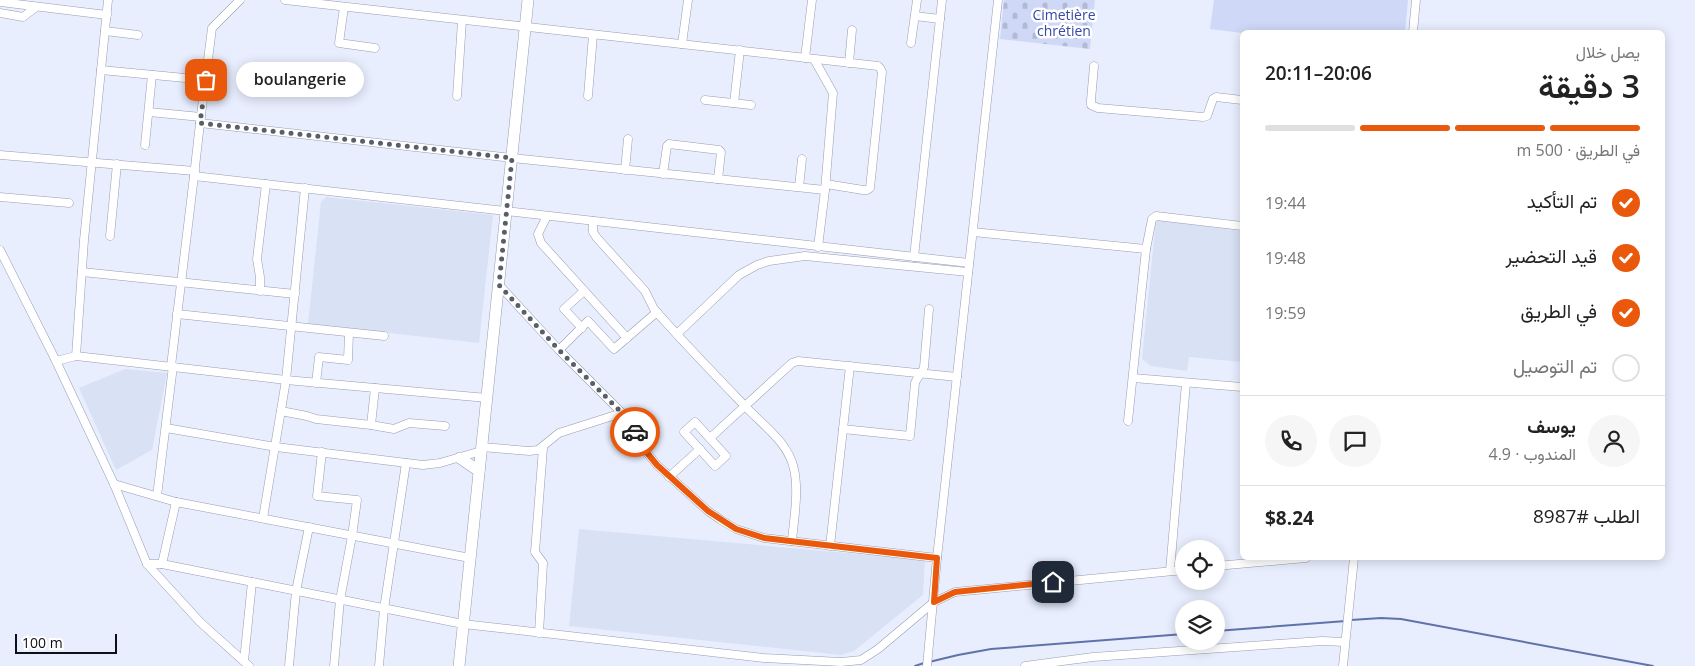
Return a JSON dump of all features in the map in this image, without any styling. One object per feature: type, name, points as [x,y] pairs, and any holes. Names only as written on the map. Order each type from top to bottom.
[{"type":"main road","points":[[459,666],[528,0]]},
{"type":"main road","points":[[460,458],[480,471]]},
{"type":"street","points":[[76,356],[82,272],[108,0]]},
{"type":"street","points":[[157,496],[212,28],[240,0]]},
{"type":"street","points":[[149,112],[200,120],[625,170],[799,187],[863,190],[870,188],[882,72],[878,66],[285,0]]},
{"type":"street","points":[[366,10],[367,0]]},
{"type":"street","points":[[682,44],[688,0]]},
{"type":"street","points":[[805,58],[812,0]]},
{"type":"street","points":[[911,43],[917,0]]},
{"type":"street","points":[[914,257],[942,0]]},
{"type":"street","points":[[928,666],[937,558],[998,0]]},
{"type":"street","points":[[1412,30],[1416,0]]},
{"type":"street","points":[[0,2],[107,15]]},
{"type":"street","points":[[0,13],[23,16],[36,6]]},
{"type":"street","points":[[344,7],[339,44],[375,48]]},
{"type":"street","points":[[914,16],[940,19]]},
{"type":"street","points":[[456,96],[462,20]]},
{"type":"street","points":[[849,63],[852,30]]},
{"type":"street","points":[[105,31],[138,35]]},
{"type":"street","points":[[588,96],[592,34]]},
{"type":"street","points":[[734,103],[740,50]]},
{"type":"street","points":[[814,59],[833,93],[818,247]]},
{"type":"street","points":[[1094,66],[1091,104],[1098,108],[1203,117],[1207,116],[1213,99],[1240,100]]},
{"type":"street","points":[[101,70],[206,80]]},
{"type":"street","points":[[146,145],[152,75]]},
{"type":"street","points":[[705,100],[751,104]]},
{"type":"street","points":[[625,170],[628,139]]},
{"type":"street","points":[[663,174],[667,146],[669,144],[719,150],[721,152],[718,179]]},
{"type":"street","points":[[0,155],[117,164],[266,184],[506,212],[969,263]]},
{"type":"street","points":[[799,187],[802,159]]},
{"type":"street","points":[[110,236],[117,164]]},
{"type":"street","points":[[260,290],[257,259],[266,184]]},
{"type":"street","points":[[263,518],[286,380],[305,188]]},
{"type":"street","points":[[0,197],[69,203]]},
{"type":"street","points":[[547,216],[538,234],[538,238],[627,338]]},
{"type":"street","points":[[1128,421],[1146,249],[1152,219],[1156,216],[1240,226]]},
{"type":"street","points":[[594,221],[593,232],[597,238],[645,291],[656,312],[782,443],[794,468],[796,484],[792,541]]},
{"type":"street","points":[[973,232],[1146,249]]},
{"type":"street","points":[[0,250],[56,361],[114,484],[148,564],[200,622],[246,663]]},
{"type":"street","points":[[677,334],[739,275],[756,264],[769,261],[805,256],[968,272]]},
{"type":"street","points":[[82,272],[295,294]]},
{"type":"street","points":[[499,285],[559,350],[622,413],[650,458],[708,511],[736,529],[764,538],[937,558]]},
{"type":"street","points":[[582,328],[564,309],[584,290]]},
{"type":"street","points":[[843,429],[910,436],[916,379],[922,374],[924,367],[929,309]]},
{"type":"street","points":[[559,350],[588,321],[614,349],[656,312]]},
{"type":"street","points":[[177,314],[384,336]]},
{"type":"street","points":[[316,383],[319,357],[348,360],[349,333]]},
{"type":"street","points":[[56,361],[76,356],[286,380],[487,398]]},
{"type":"street","points":[[710,438],[792,362],[803,360],[922,374],[957,376]]},
{"type":"street","points":[[830,546],[850,366]]},
{"type":"street","points":[[1133,378],[1240,387]]},
{"type":"street","points":[[1170,571],[1186,383]]},
{"type":"street","points":[[371,425],[374,388]]},
{"type":"street","points":[[281,411],[316,419],[394,429],[409,423],[445,426]]},
{"type":"street","points":[[166,428],[276,447],[406,463],[434,464],[460,458],[482,449],[533,451],[543,448],[560,433],[622,413]]},
{"type":"street","points":[[695,422],[726,456],[715,466],[700,449],[684,432],[695,422]]},
{"type":"street","points":[[538,633],[543,567],[541,559],[535,552],[543,448]]},
{"type":"street","points":[[670,477],[700,449]]},
{"type":"street","points":[[322,452],[317,496],[356,500],[352,536],[340,600],[334,666]]},
{"type":"street","points":[[379,666],[384,609],[406,463]]},
{"type":"street","points":[[114,484],[176,502],[470,558]]},
{"type":"street","points":[[162,564],[176,502]]},
{"type":"street","points":[[289,666],[296,591],[309,527]]},
{"type":"street","points":[[1225,565],[1267,560]]},
{"type":"street","points":[[1343,666],[1354,560]]},
{"type":"street","points":[[148,564],[162,564],[464,624],[764,658],[841,662]]},
{"type":"street","points":[[820,666],[861,660],[878,649],[934,602],[955,592],[1175,571]]},
{"type":"street","points":[[246,663],[252,582]]},
{"type":"street","points":[[1025,666],[1093,657],[1322,641],[1345,642]]},
{"type":"shaded area","points":[[326,197],[493,215],[479,343],[308,324],[321,202]]},
{"type":"shaded area","points":[[1156,220],[1240,231],[1240,362],[1189,357],[1187,371],[1151,366],[1142,359]]},
{"type":"shaded area","points":[[125,369],[167,373],[152,450],[116,470],[79,388]]},
{"type":"shaded area","points":[[579,529],[925,560],[923,595],[854,651],[841,655],[569,626]]},
{"type":"green space","name":"Cimetière chrétien","points":[[1004,0],[1095,0],[1090,49],[1000,39]]},
{"type":"green space","points":[[1214,0],[1408,0],[1405,30],[1240,30],[1240,33],[1210,29]]},
{"type":"waterway","points":[[1351,620],[1401,619],[1653,666]]},
{"type":"waterway","points":[[1225,630],[1346,621]]},
{"type":"waterway","points":[[929,662],[991,649],[1175,635]]},
{"type":"waterway","points":[[915,666],[924,663]]},
{"type":"way so far","points":[[206,80],[200,123],[512,158],[499,285],[559,350],[622,413],[635,432]]},
{"type":"place","name":"boulangerie","points":[[206,80]]},
{"type":"route","points":[[635,432],[650,458],[670,477],[708,511],[736,529],[750,535],[937,558],[934,602],[955,592],[1053,582]]}]
